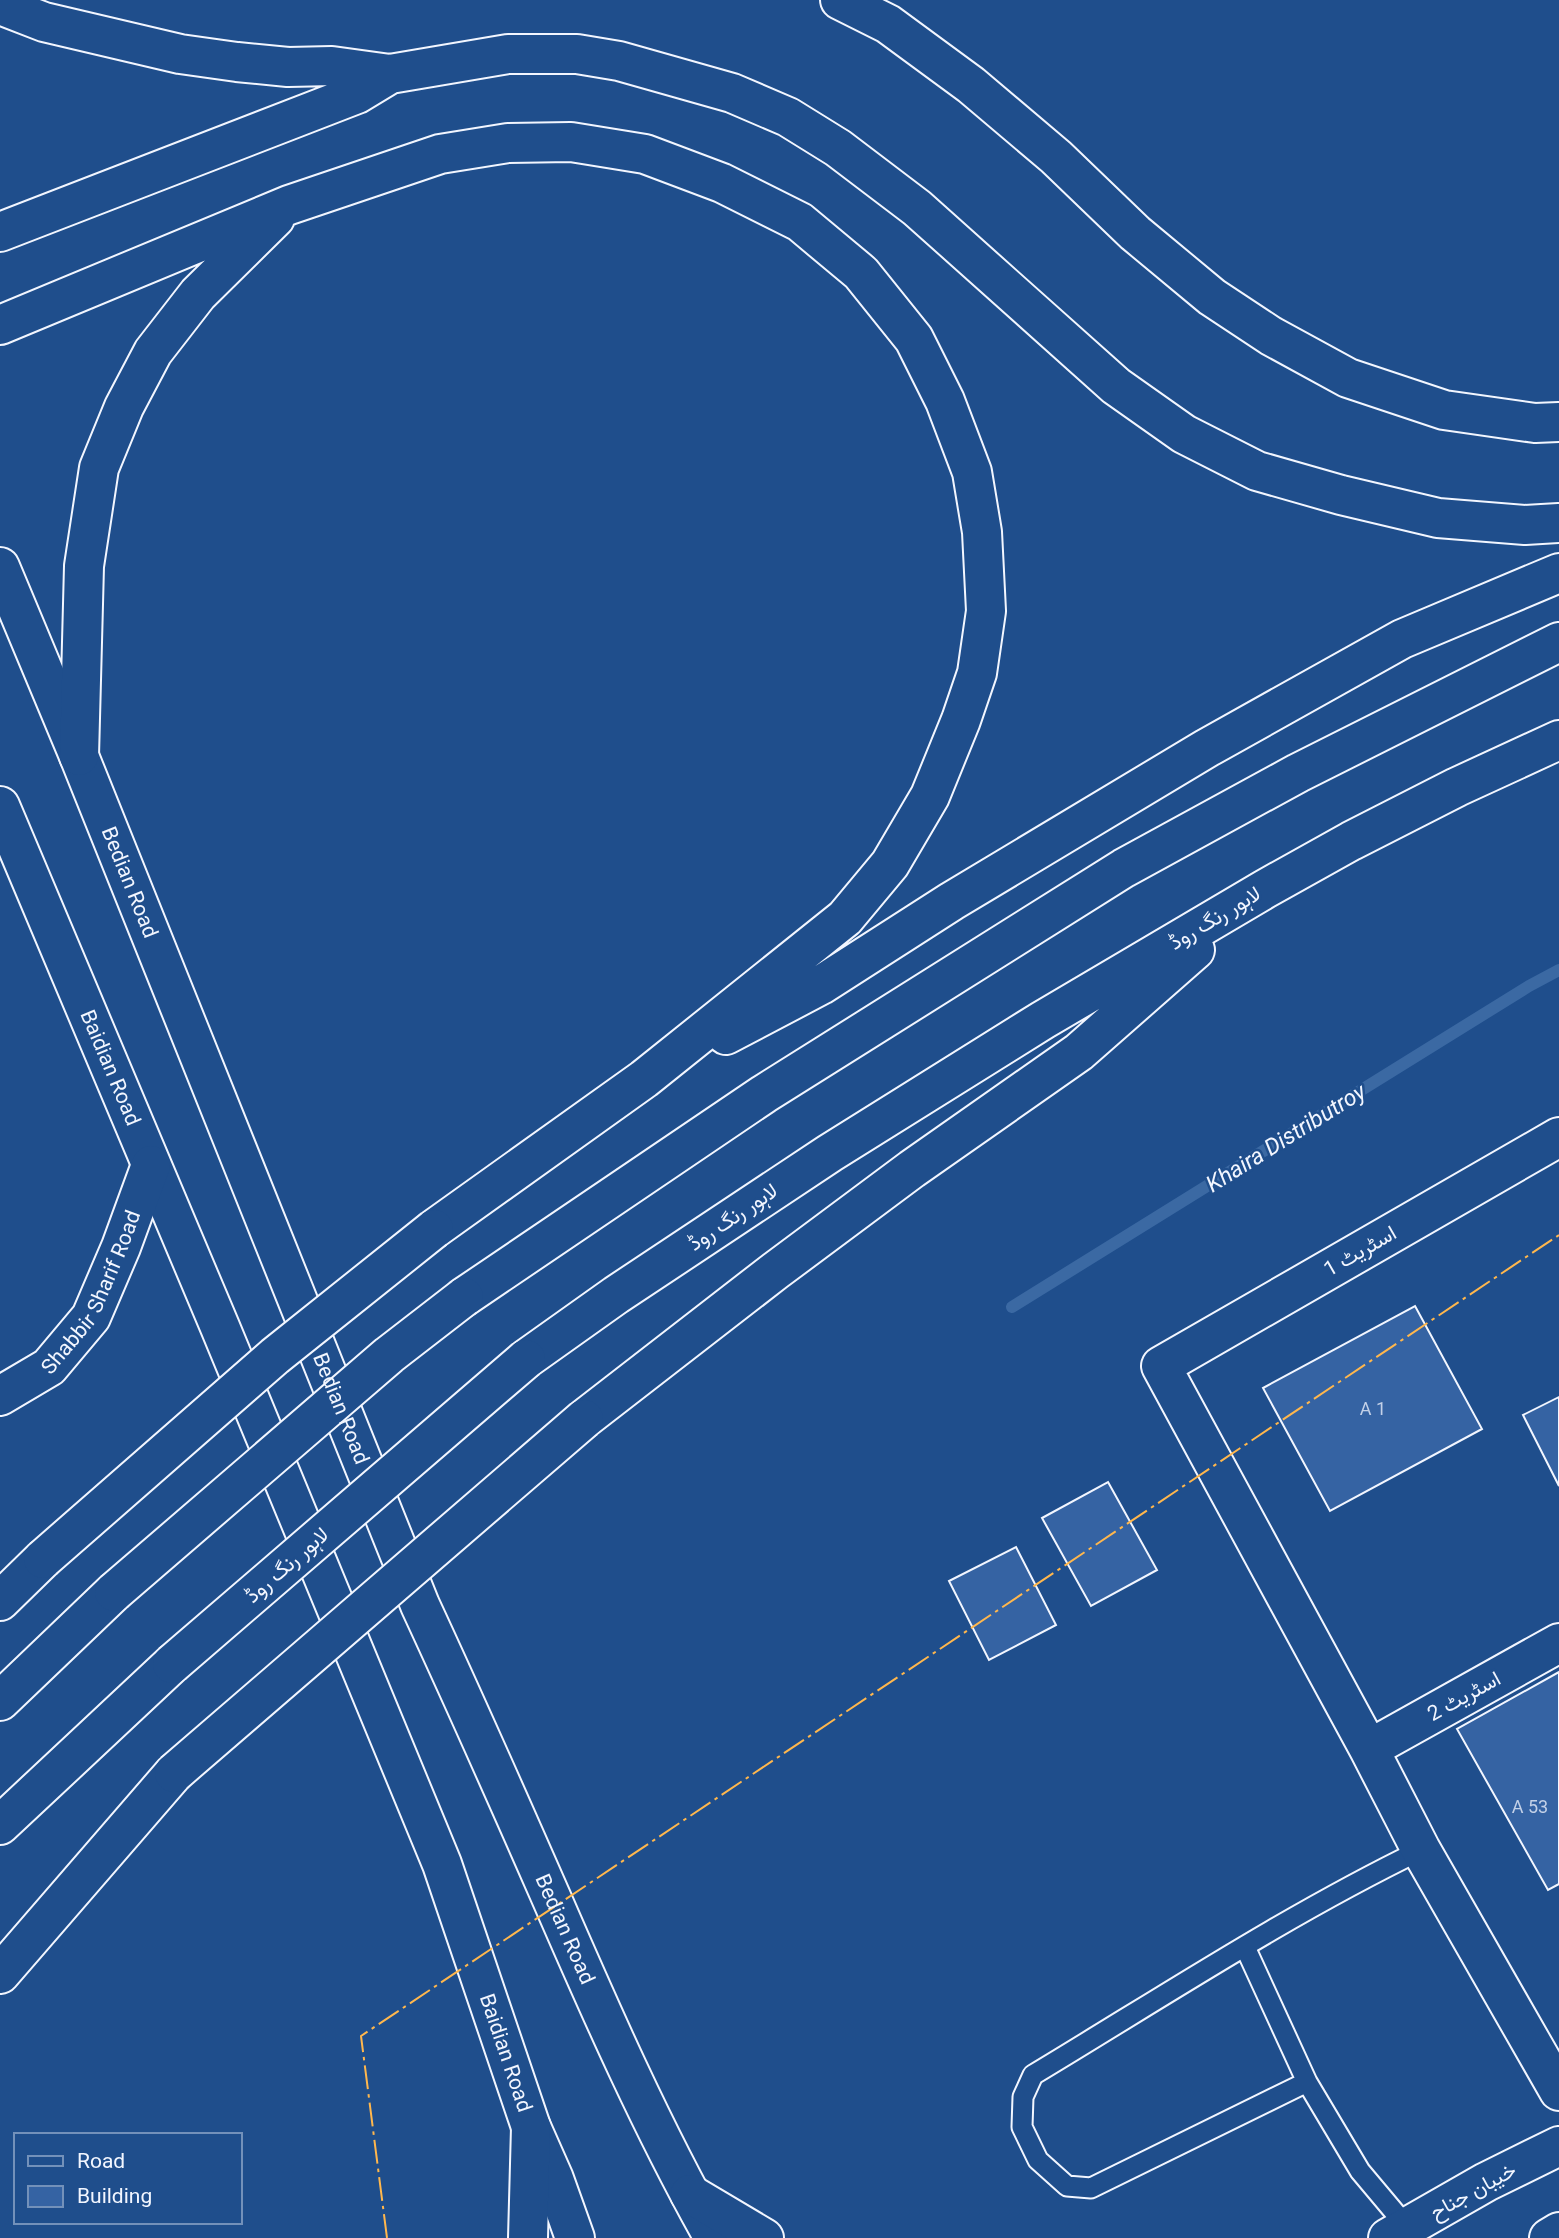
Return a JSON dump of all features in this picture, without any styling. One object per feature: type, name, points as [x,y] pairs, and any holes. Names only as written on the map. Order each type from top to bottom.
[{"type":"main road","points":[[840,0],[888,24],[971,85],[1056,157],[1135,233],[1212,297],[1271,336],[1348,377],[1444,410],[1535,423],[1559,422]]},
{"type":"main road","points":[[0,5],[44,22],[180,54],[237,62],[288,67],[331,66],[390,74],[508,54],[576,54],[619,61],[732,93],[788,117],[838,148],[917,208],[1116,386],[1184,433],[1257,471],[1341,495],[1438,517],[1525,524],[1559,523]]},
{"type":"main road","points":[[0,232],[357,94],[390,74]]},
{"type":"main road","points":[[0,326],[289,205],[440,154],[508,143],[571,142],[645,154],[722,183],[800,222],[861,273],[914,339],[945,401],[972,472],[982,532],[986,611],[977,673],[930,796],[890,864],[845,918],[644,1079],[434,1229],[275,1356],[43,1559],[0,1601]]},
{"type":"main road","points":[[79,756],[84,566],[99,468],[124,407],[153,352],[198,294],[289,205]]},
{"type":"main road","name":"Bedian Road","points":[[0,567],[79,756],[420,1605],[473,1717],[598,2005],[688,2193],[714,2238]]},
{"type":"main road","points":[[644,1079],[821,985],[1105,808],[1402,639],[1559,573]]},
{"type":"main road","points":[[0,1701],[114,1592],[389,1355],[464,1297],[764,1094],[1124,869],[1298,773],[1559,642]]},
{"type":"main road","name":"لاہور رنگ روڈ","points":[[0,1825],[172,1664],[526,1359],[616,1295],[830,1153],[1043,1020],[1265,889],[1374,829],[1559,740]]},
{"type":"main road","name":"Baidian Road","points":[[0,806],[220,1327],[442,1864],[531,2127],[554,2179],[575,2238]]},
{"type":"main road","points":[[0,1974],[174,1773],[584,1419],[785,1263],[912,1169],[1079,1052],[1265,889]]},
{"type":"main road","name":"اسٹریٹ 1","points":[[1370,1749],[1161,1366],[1559,1137]]},
{"type":"main road","name":"Shabbir Sharif Road","points":[[0,1396],[49,1367],[91,1317],[121,1248],[151,1165]]},
{"type":"main road","name":"اسٹریٹ 2","points":[[1370,1749],[1559,1643]]},
{"type":"main road","points":[[1370,1749],[1421,1850],[1559,2091]]},
{"type":"main road","points":[[528,2238],[531,2127]]},
{"type":"main road","name":"خیبان جناح","points":[[1397,2233],[1486,2182],[1559,2146]]},
{"type":"main road","points":[[688,2193],[764,2238]]},
{"type":"main road","points":[[1549,2238],[1559,2232]]},
{"type":"lane","points":[[1307,2082],[1091,2188],[1067,2186],[1038,2160],[1022,2127],[1023,2097],[1033,2075],[1370,1874],[1421,1850]]},
{"type":"lane","points":[[1245,1947],[1307,2082],[1397,2233]]},
{"type":"building","points":[[1415,1306],[1482,1429],[1330,1511],[1263,1388]]},
{"type":"building","points":[[1559,1397],[1559,1486],[1523,1415]]},
{"type":"building","points":[[1108,1482],[1157,1570],[1091,1606],[1042,1518]]},
{"type":"building","points":[[1016,1547],[1056,1625],[989,1660],[949,1581]]},
{"type":"building","points":[[1559,1672],[1559,1884],[1548,1890],[1457,1729]]},
{"type":"waterway","name":"Khaira Distributroy","points":[[1012,1307],[1529,986],[1559,970]]},
{"type":"power","points":[[387,2238],[361,2036],[1559,1235]]}]
